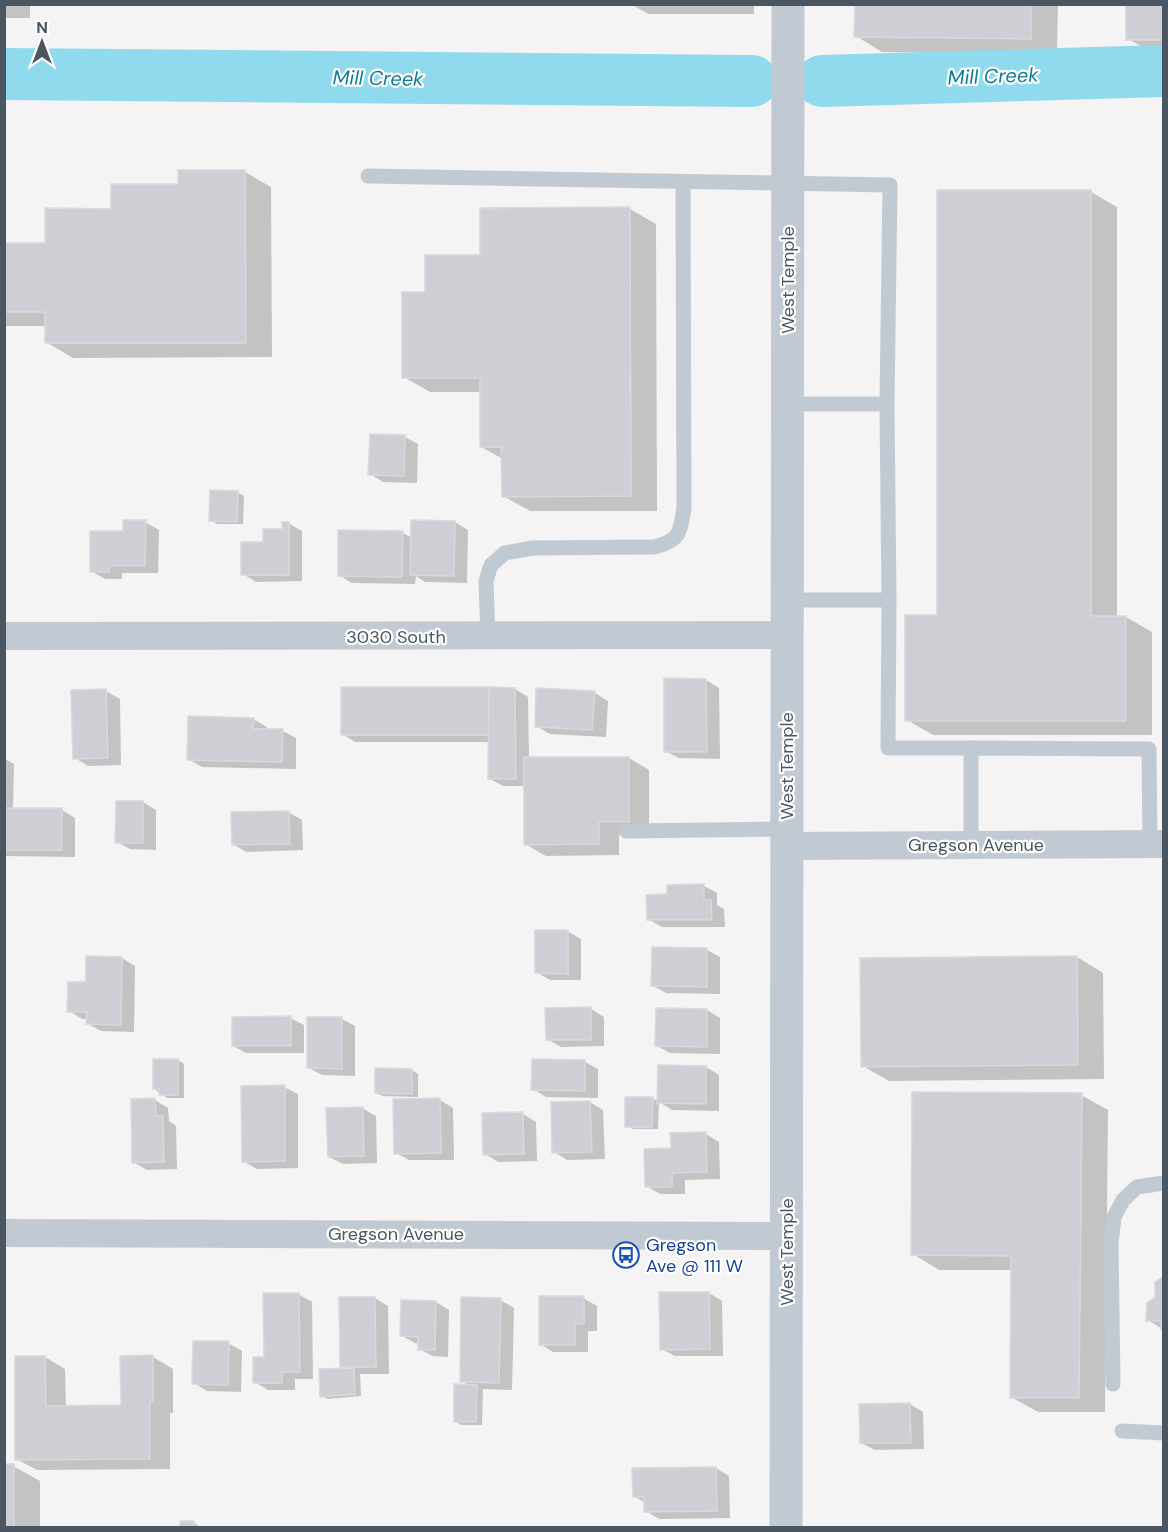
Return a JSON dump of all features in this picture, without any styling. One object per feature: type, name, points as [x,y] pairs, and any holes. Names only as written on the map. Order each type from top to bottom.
[{"type":"street","name":"West Temple","points":[[786,1527],[788,4]]},
{"type":"street","name":"3030 South","points":[[4,636],[787,635]]},
{"type":"street","name":"Gregson Avenue","points":[[788,838],[971,845],[1156,844]]},
{"type":"street","name":"Gregson Avenue","points":[[4,1233],[787,1236]]},
{"type":"lane","points":[[368,176],[890,185],[887,404],[888,748],[1149,749],[1156,844]]},
{"type":"lane","points":[[488,637],[486,581],[491,565],[505,553],[533,548],[654,547],[669,543],[678,536],[684,508],[683,183]]},
{"type":"lane","points":[[788,404],[887,404]]},
{"type":"lane","points":[[787,600],[889,600]]},
{"type":"lane","points":[[971,748],[971,845]]},
{"type":"lane","points":[[626,831],[788,838]]},
{"type":"lane","points":[[1113,1384],[1111,1242],[1114,1217],[1124,1200],[1137,1187],[1164,1183]]},
{"type":"lane","points":[[1122,1431],[1164,1433]]},
{"type":"building","points":[[855,4],[1031,4],[1031,39],[854,37]]},
{"type":"building","points":[[1126,4],[1164,4],[1164,40],[1126,40]]},
{"type":"building","points":[[178,170],[245,170],[246,343],[45,343],[45,312],[4,312],[4,243],[45,243],[45,208],[111,209],[111,184],[178,184]]},
{"type":"building","points":[[937,190],[1091,190],[1091,616],[1126,616],[1126,721],[905,721],[905,615],[937,615]]},
{"type":"building","points":[[630,207],[631,496],[502,497],[501,447],[480,447],[480,378],[402,378],[402,292],[425,292],[425,255],[480,255],[480,208]]},
{"type":"building","points":[[370,434],[405,435],[404,476],[368,475]]},
{"type":"building","points":[[210,490],[238,491],[237,522],[209,521]]},
{"type":"building","points":[[123,520],[146,520],[145,566],[109,566],[109,572],[90,572],[90,531],[123,531]]},
{"type":"building","points":[[411,520],[455,521],[454,576],[410,575]]},
{"type":"building","points":[[282,522],[289,522],[289,575],[241,575],[241,542],[263,542],[263,529],[282,529]]},
{"type":"building","points":[[338,530],[403,531],[402,577],[338,576]]},
{"type":"building","points":[[664,678],[706,679],[707,752],[664,752]]},
{"type":"building","points":[[341,687],[489,687],[489,735],[341,735]]},
{"type":"building","points":[[489,687],[515,688],[516,779],[488,779]]},
{"type":"building","points":[[536,688],[595,691],[592,730],[535,727]]},
{"type":"building","points":[[106,689],[108,758],[73,759],[71,690]]},
{"type":"building","points":[[188,716],[254,718],[253,729],[283,729],[282,762],[187,760]]},
{"type":"building","points":[[524,757],[629,757],[629,822],[599,822],[599,844],[524,845]]},
{"type":"building","points":[[116,801],[143,801],[143,843],[115,843]]},
{"type":"building","points":[[4,808],[62,808],[62,850],[4,850]]},
{"type":"building","points":[[289,811],[290,844],[232,845],[231,812]]},
{"type":"building","points":[[704,884],[704,900],[711,900],[712,920],[647,920],[646,895],[667,894],[667,885]]},
{"type":"building","points":[[535,930],[568,930],[568,974],[535,973]]},
{"type":"building","points":[[652,947],[707,948],[707,987],[651,986]]},
{"type":"building","points":[[86,956],[122,957],[121,1025],[86,1024],[87,1012],[67,1012],[68,982],[86,982]]},
{"type":"building","points":[[1077,956],[1078,1065],[861,1067],[860,958]]},
{"type":"building","points":[[591,1007],[591,1040],[546,1040],[545,1008]]},
{"type":"building","points":[[656,1008],[707,1009],[707,1047],[655,1046]]},
{"type":"building","points":[[291,1016],[291,1046],[232,1046],[232,1017]]},
{"type":"building","points":[[307,1017],[342,1017],[342,1069],[307,1068]]},
{"type":"building","points":[[153,1059],[178,1059],[178,1095],[159,1095],[159,1089],[153,1089]]},
{"type":"building","points":[[532,1059],[585,1060],[585,1091],[531,1090]]},
{"type":"building","points":[[658,1065],[706,1066],[706,1104],[657,1103]]},
{"type":"building","points":[[375,1068],[412,1069],[412,1094],[375,1093]]},
{"type":"building","points":[[285,1085],[285,1161],[242,1162],[241,1086]]},
{"type":"building","points":[[912,1092],[1082,1093],[1079,1398],[1010,1398],[1011,1256],[911,1255]]},
{"type":"building","points":[[625,1097],[653,1097],[652,1127],[625,1127]]},
{"type":"building","points":[[155,1098],[156,1116],[163,1116],[164,1162],[132,1163],[131,1099]]},
{"type":"building","points":[[440,1098],[441,1153],[394,1154],[393,1099]]},
{"type":"building","points":[[590,1101],[592,1152],[552,1153],[551,1102]]},
{"type":"building","points":[[363,1107],[364,1156],[328,1157],[326,1108]]},
{"type":"building","points":[[523,1112],[524,1154],[483,1155],[482,1113]]},
{"type":"building","points":[[706,1132],[707,1172],[672,1173],[672,1187],[645,1187],[644,1149],[671,1148],[670,1133]]},
{"type":"building","points":[[1164,1276],[1164,1332],[1161,1329],[1161,1321],[1146,1321],[1147,1303],[1155,1297],[1155,1282]]},
{"type":"building","points":[[659,1292],[709,1292],[710,1349],[660,1350]]},
{"type":"building","points":[[263,1293],[299,1293],[300,1372],[282,1372],[282,1383],[253,1383],[253,1357],[264,1357]]},
{"type":"building","points":[[539,1296],[584,1296],[584,1324],[575,1324],[575,1345],[539,1345]]},
{"type":"building","points":[[339,1297],[375,1297],[376,1367],[340,1367]]},
{"type":"building","points":[[461,1297],[501,1298],[499,1383],[460,1382]]},
{"type":"building","points":[[401,1300],[436,1301],[435,1350],[418,1350],[418,1337],[400,1336]]},
{"type":"building","points":[[193,1341],[229,1341],[228,1385],[192,1384]]},
{"type":"building","points":[[153,1355],[150,1459],[15,1460],[15,1356],[45,1356],[46,1406],[121,1405],[120,1356]]},
{"type":"building","points":[[354,1368],[355,1394],[320,1397],[319,1369]]},
{"type":"building","points":[[454,1384],[477,1385],[476,1422],[454,1422]]},
{"type":"building","points":[[910,1403],[911,1443],[860,1443],[859,1404]]},
{"type":"building","points":[[4,1464],[14,1464],[14,1528],[4,1528]]},
{"type":"building","points":[[716,1467],[717,1511],[644,1512],[644,1497],[633,1497],[632,1468]]},
{"type":"building","points":[[180,1521],[194,1521],[194,1528],[180,1528]]},
{"type":"waterway","name":"Mill Creek","points":[[822,81],[1164,71]]},
{"type":"waterway","name":"Mill Creek","points":[[4,74],[752,81]]},
{"type":"place","name":"Gregson Ave @ 111 W","points":[[626,1255]]}]
